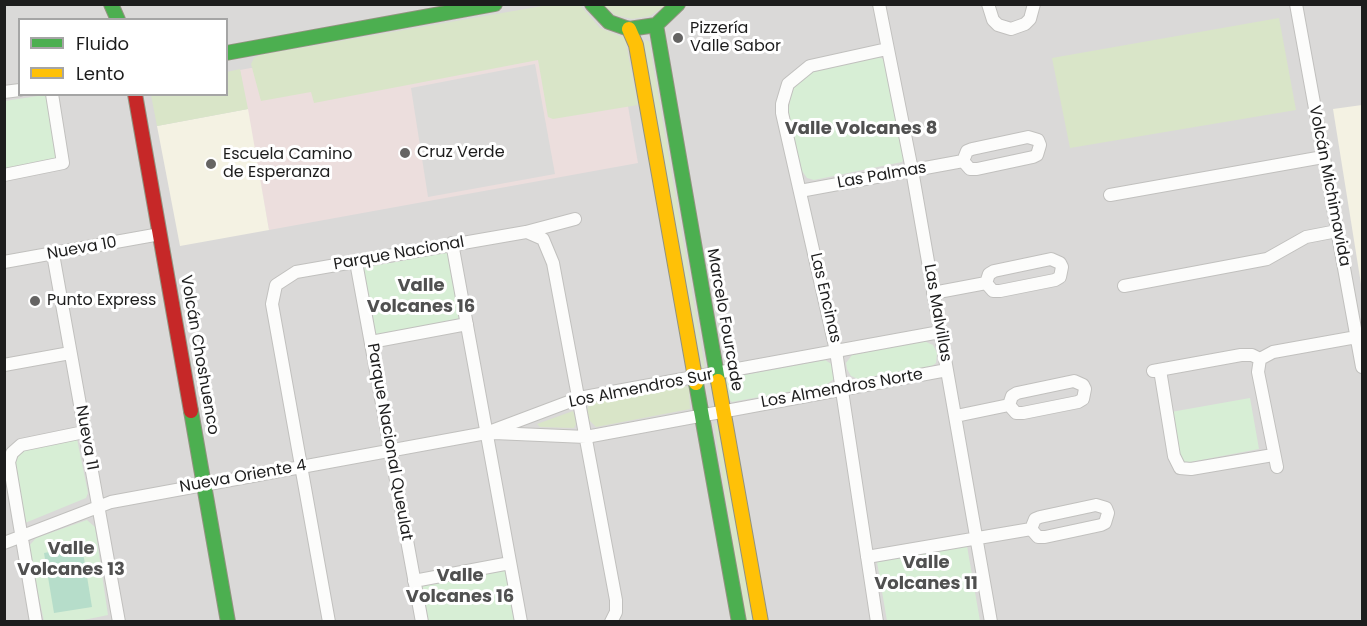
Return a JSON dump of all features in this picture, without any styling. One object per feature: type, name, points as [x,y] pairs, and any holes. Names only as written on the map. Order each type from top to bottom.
[{"type":"street","points":[[111,4],[117,18]]},
{"type":"street","points":[[228,53],[495,4]]},
{"type":"street","points":[[592,4],[609,22],[630,29],[656,24],[678,4]]},
{"type":"street","name":"Las Malvillas","points":[[879,4],[912,170],[991,621]]},
{"type":"street","points":[[988,4],[993,20],[1011,29],[1025,24],[1030,19],[1034,4]]},
{"type":"street","name":"Volcán Michimavida","points":[[1296,4],[1337,231],[1360,336],[1362,367]]},
{"type":"street","name":"Marcelo Fourcade","points":[[656,24],[657,42],[760,621]]},
{"type":"street","points":[[630,29],[636,45],[739,621]]},
{"type":"street","name":"Las Encinas","points":[[877,621],[836,351],[782,113],[784,94],[788,84],[801,71],[818,63],[887,49]]},
{"type":"street","points":[[4,175],[63,163],[52,96]]},
{"type":"street","name":"Volcán Choshuenco","points":[[135,96],[228,621]]},
{"type":"street","name":"Las Palmas","points":[[1028,137],[1038,140],[1040,145],[1037,155],[1022,160],[977,169],[970,169],[963,161],[963,156],[972,149],[1028,137]]},
{"type":"street","points":[[1110,195],[1323,157]]},
{"type":"street","name":"Las Palmas","points":[[801,190],[963,161]]},
{"type":"street","name":"Parque Nacional","points":[[301,467],[272,304],[276,285],[296,272],[452,243],[526,232],[576,219]]},
{"type":"street","points":[[1124,286],[1268,259],[1306,237],[1337,231]]},
{"type":"street","points":[[526,232],[539,235],[550,250],[616,600],[616,612],[612,621]]},
{"type":"street","name":"Nueva 10","points":[[4,262],[160,234]]},
{"type":"street","points":[[452,243],[521,621]]},
{"type":"street","name":"Nueva 11","points":[[53,254],[98,506],[115,621]]},
{"type":"street","points":[[1051,259],[1060,263],[1062,267],[1060,277],[1044,282],[1000,291],[993,291],[986,283],[989,274],[994,271],[1051,259]]},
{"type":"street","name":"Parque Nacional Queulat","points":[[356,262],[422,621]]},
{"type":"street","points":[[933,293],[986,283]]},
{"type":"street","points":[[371,342],[467,324]]},
{"type":"street","name":"Los Almendros Sur","points":[[486,433],[579,398],[940,332]]},
{"type":"street","points":[[1260,359],[1273,352],[1360,336]]},
{"type":"street","points":[[4,365],[70,353]]},
{"type":"street","points":[[1260,359],[1252,355],[1241,355],[1157,370],[1174,456],[1180,468],[1191,469],[1274,455]]},
{"type":"street","points":[[1260,359],[1258,372],[1277,468]]},
{"type":"street","name":"Los Almendros Norte","points":[[486,433],[586,436],[947,370]]},
{"type":"street","points":[[1074,381],[1083,385],[1085,389],[1083,399],[1067,404],[1023,413],[1016,413],[1008,405],[1012,396],[1017,393],[1074,381]]},
{"type":"street","points":[[956,416],[1008,405]]},
{"type":"street","points":[[36,621],[8,468],[8,450],[26,443],[84,432]]},
{"type":"street","name":"Nueva Oriente 4","points":[[4,543],[98,506],[205,484],[486,433]]},
{"type":"street","points":[[301,467],[329,621]]},
{"type":"street","points":[[1096,505],[1106,508],[1108,513],[1105,523],[1101,525],[1045,537],[1038,537],[1031,529],[1031,524],[1040,517],[1096,505]]},
{"type":"street","points":[[867,556],[1031,529]]},
{"type":"street","points":[[414,581],[510,563]]},
{"type":"shaded area","points":[[4,5],[1362,5],[1362,621],[5,621]]},
{"type":"shaded area","points":[[571,9],[618,49],[638,163],[269,230],[240,70]]},
{"type":"shaded area","points":[[535,64],[555,174],[428,197],[411,88]]},
{"type":"shaded area","points":[[1362,105],[1362,284],[1361,284],[1333,109]]},
{"type":"shaded area","points":[[248,109],[269,230],[180,246],[157,126]]},
{"type":"green space","points":[[548,5],[580,5],[600,28],[625,38],[638,105],[553,119],[548,117],[538,60],[314,103],[311,92],[261,101],[251,64],[254,58],[260,55]]},
{"type":"green space","points":[[604,5],[666,5],[650,16],[632,19],[615,15]]},
{"type":"green space","points":[[1279,18],[1296,110],[1070,148],[1052,58]]},
{"type":"green space","points":[[649,41],[705,368],[702,368],[642,42]]},
{"type":"green space","points":[[875,55],[885,60],[904,157],[902,162],[814,180],[807,178],[802,171],[788,114],[792,88],[813,70]]},
{"type":"green space","points":[[240,69],[248,109],[157,126],[151,96],[228,96],[228,72]]},
{"type":"green space","points":[[38,96],[48,97],[58,158],[5,170],[5,101]]},
{"type":"green space","points":[[450,252],[462,321],[374,337],[362,268]]},
{"type":"green space","points":[[924,341],[933,345],[937,353],[936,363],[932,366],[858,379],[851,376],[847,369],[846,363],[852,355]]},
{"type":"green space","points":[[825,360],[833,365],[835,378],[826,385],[732,402],[727,398],[726,379],[728,378]]},
{"type":"green space","points":[[686,386],[689,388],[690,409],[596,427],[589,420],[587,409],[590,403]]},
{"type":"green space","points":[[1250,398],[1259,449],[1180,464],[1171,412]]},
{"type":"green space","points":[[573,411],[577,422],[574,428],[540,427],[537,424]]},
{"type":"green space","points":[[714,423],[717,424],[754,621],[745,621]]},
{"type":"green space","points":[[77,439],[88,493],[86,498],[25,523],[12,473],[16,457],[23,449]]},
{"type":"green space","points":[[87,520],[95,527],[108,615],[79,621],[44,621],[28,547],[36,538]]},
{"type":"green space","points":[[82,546],[92,607],[54,613],[44,553]]},
{"type":"green space","points":[[967,546],[980,621],[887,621],[877,562]]},
{"type":"green space","points":[[507,568],[517,621],[426,621],[421,585]]},
{"type":"traffic: fast","points":[[111,4],[117,18]]},
{"type":"traffic: fast","points":[[228,53],[495,4]]},
{"type":"traffic: fast","points":[[592,4],[609,22],[629,29],[656,25],[678,4]]},
{"type":"traffic: fast","points":[[656,25],[718,381]]},
{"type":"traffic: fast","points":[[696,383],[739,622]]},
{"type":"traffic: fast","points":[[191,411],[228,622]]},
{"type":"traffic: slow","points":[[629,29],[636,45],[696,383]]},
{"type":"traffic: slow","points":[[718,381],[761,622]]},
{"type":"traffic: jam","points":[[135,96],[191,411]]},
{"type":"place","name":"Pizzería Valle Sabor","points":[[678,38]]},
{"type":"place","name":"Cruz Verde","points":[[405,153]]},
{"type":"place","name":"Escuela Camino de Esperanza","points":[[211,164]]},
{"type":"place","name":"Punto Express","points":[[35,301]]},
{"type":"district","name":"Valle Volcanes 8","points":[[861,129]]},
{"type":"district","name":"Valle Volcanes 16","points":[[421,296]]},
{"type":"district","name":"Valle Volcanes 13","points":[[71,559]]},
{"type":"district","name":"Valle Volcanes 11","points":[[926,573]]},
{"type":"district","name":"Valle Volcanes 16","points":[[460,586]]}]
